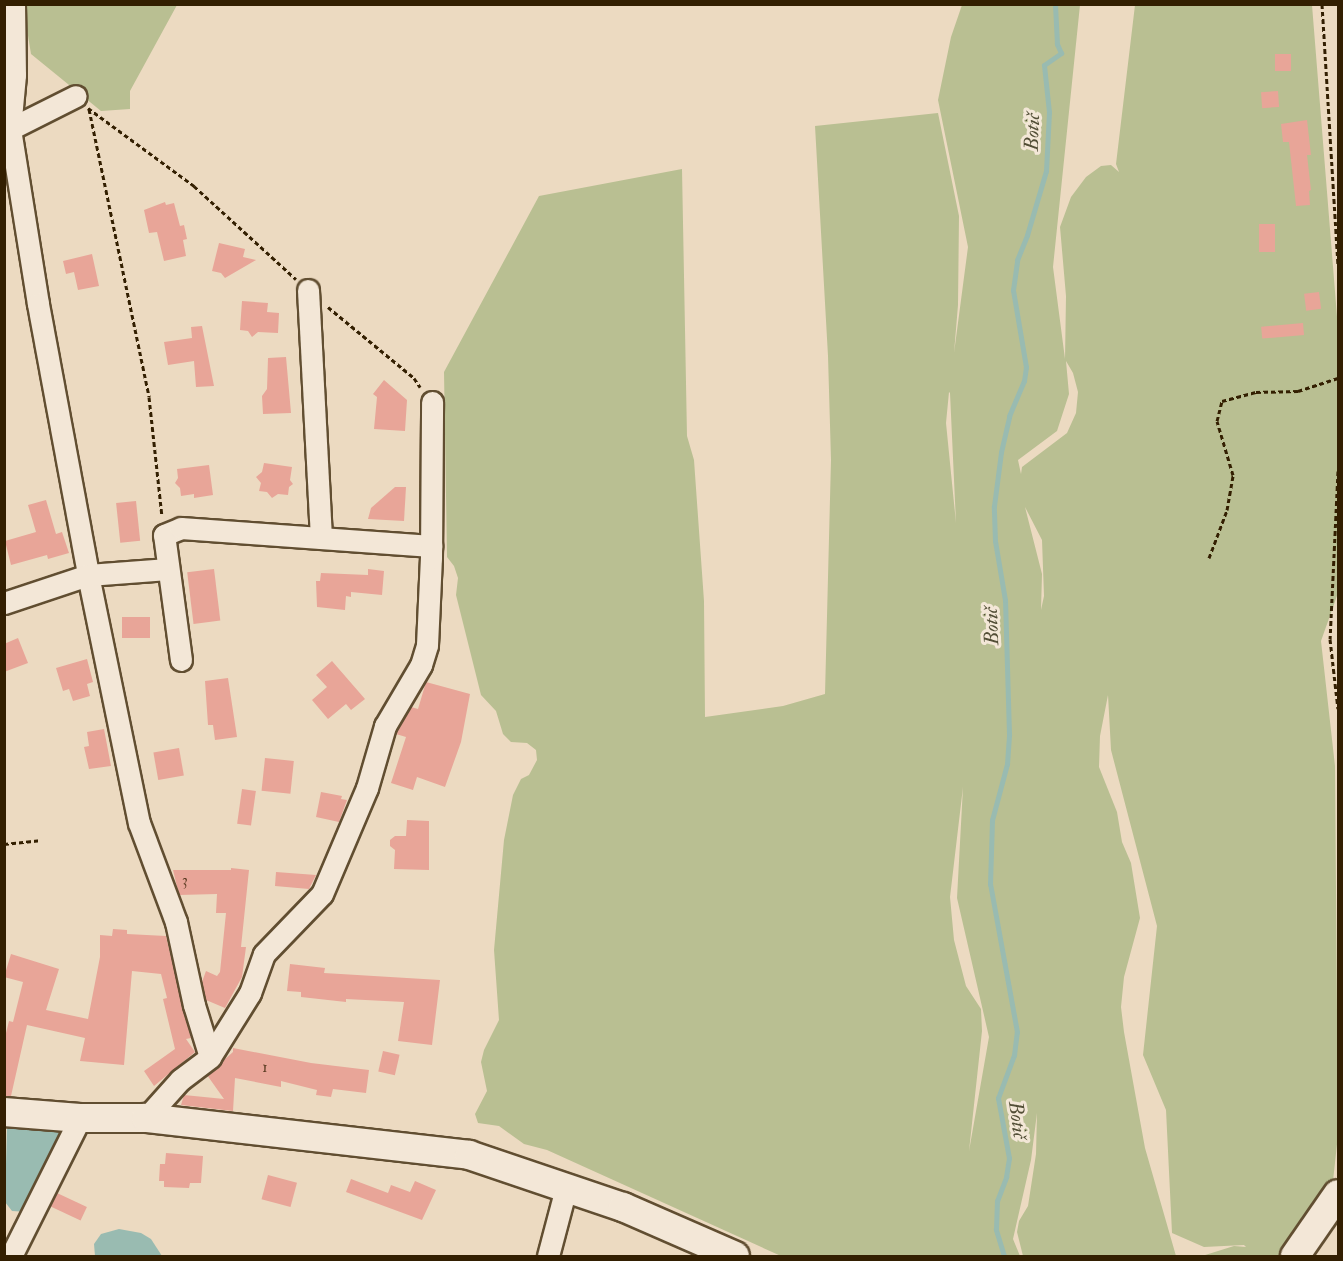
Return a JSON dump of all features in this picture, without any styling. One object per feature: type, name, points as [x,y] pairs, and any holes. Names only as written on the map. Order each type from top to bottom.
[{"type":"street","points":[[14,4],[15,75],[7,130],[88,575],[139,823],[176,922],[194,1005],[210,1057]]},
{"type":"street","points":[[7,130],[82,103]]},
{"type":"street","points":[[309,291],[321,538]]},
{"type":"street","points":[[146,1118],[180,1080],[210,1057],[250,993],[264,954],[322,894],[367,788],[385,726],[421,665],[427,645],[431,546],[432,402]]},
{"type":"street","points":[[181,660],[164,535],[181,528],[431,546]]},
{"type":"street","points":[[4,603],[88,575],[168,569]]},
{"type":"street","points":[[4,1112],[80,1118],[146,1118],[469,1155],[623,1208],[735,1257]]},
{"type":"street","points":[[10,1256],[30,1222],[80,1118]]},
{"type":"street","points":[[548,1257],[566,1188]]},
{"type":"street","points":[[1295,1257],[1338,1194]]},
{"type":"path","points":[[1322,4],[1338,267]]},
{"type":"path","points":[[82,103],[194,186],[309,291],[414,378],[432,402]]},
{"type":"path","points":[[82,103],[149,397],[164,535]]},
{"type":"path","points":[[1209,558],[1227,510],[1233,475],[1217,421],[1222,401],[1256,392],[1298,392],[1338,378]]},
{"type":"path","points":[[1338,471],[1330,639],[1338,709]]},
{"type":"path","points":[[4,844],[40,840]]},
{"type":"green space","points":[[23,5],[177,5],[130,91],[130,109],[101,111],[31,54]]},
{"type":"green space","points":[[962,5],[1080,5],[1053,267],[1065,359],[1066,296],[1060,227],[1071,197],[1086,177],[1101,166],[1111,165],[1119,172],[1116,164],[1135,5],[1312,5],[1338,329],[1338,593],[1321,641],[1335,766],[1338,1135],[1333,1181],[1278,1256],[1202,1256],[1234,1246],[1246,1247],[1244,1245],[1204,1247],[1172,1233],[1166,1110],[1143,1055],[1157,926],[1111,750],[1108,695],[1100,736],[1099,767],[1117,812],[1122,842],[1131,863],[1140,918],[1124,977],[1121,1007],[1124,1032],[1145,1148],[1176,1256],[1023,1256],[1017,1232],[1019,1221],[1028,1206],[1036,1154],[1037,1113],[1031,1160],[1013,1239],[1020,1256],[781,1256],[547,1150],[524,1144],[499,1126],[478,1123],[475,1114],[487,1091],[481,1062],[484,1050],[499,1020],[494,950],[504,840],[513,795],[521,779],[529,775],[537,760],[536,750],[527,743],[511,742],[503,734],[496,711],[481,695],[456,595],[458,578],[454,566],[447,557],[444,372],[539,196],[682,169],[687,436],[694,460],[704,601],[705,717],[783,706],[825,694],[831,460],[828,356],[815,126],[938,113],[959,216],[958,305],[954,353],[968,247],[938,100],[951,37]],"holes":[[[1066,361],[1073,373],[1078,392],[1076,413],[1067,433],[1022,467],[1021,474],[1018,460],[1057,431],[1069,394]],[[949,392],[956,523],[946,423]],[[1025,507],[1042,540],[1044,596],[1041,610],[1042,574]],[[963,787],[957,898],[989,1037],[969,1151],[982,1031],[981,1009],[966,986],[954,940],[950,897]]]},
{"type":"water","points":[[7,1126],[30,1130],[59,1129],[64,1137],[28,1212],[12,1211],[5,1202]]},
{"type":"water","points":[[119,1229],[141,1233],[151,1239],[162,1256],[95,1256],[94,1244],[101,1234]]},
{"type":"building","points":[[1275,54],[1291,54],[1291,71],[1275,71]]},
{"type":"building","points":[[1278,91],[1279,107],[1262,108],[1261,92]]},
{"type":"building","points":[[1307,120],[1311,155],[1307,155],[1311,190],[1309,191],[1310,205],[1296,206],[1289,142],[1283,142],[1281,124]]},
{"type":"building","points":[[165,202],[166,205],[174,203],[180,226],[184,225],[187,239],[183,240],[186,256],[164,261],[157,232],[149,233],[144,210]]},
{"type":"building","points":[[1259,224],[1275,224],[1275,252],[1259,252]]},
{"type":"building","points":[[219,243],[245,249],[243,257],[256,260],[225,278],[221,273],[212,271]]},
{"type":"building","points":[[92,254],[99,286],[78,290],[74,272],[66,274],[63,261]]},
{"type":"building","points":[[1319,292],[1321,309],[1306,311],[1304,294]]},
{"type":"building","points":[[242,301],[268,303],[267,312],[279,313],[278,333],[258,332],[252,337],[248,331],[240,330]]},
{"type":"building","points":[[1303,323],[1304,335],[1262,339],[1261,327]]},
{"type":"building","points":[[202,326],[214,386],[196,387],[194,361],[168,365],[164,342],[192,338],[191,327]]},
{"type":"building","points":[[286,357],[291,413],[263,414],[262,396],[267,389],[268,358]]},
{"type":"building","points":[[384,380],[407,400],[405,431],[374,429],[377,397],[373,394]]},
{"type":"building","points":[[264,463],[292,467],[290,480],[293,484],[289,487],[288,495],[278,494],[272,498],[267,492],[259,491],[261,483],[256,477],[262,472]]},
{"type":"building","points":[[209,465],[213,495],[194,498],[194,494],[181,496],[180,488],[175,483],[178,478],[177,469]]},
{"type":"building","points":[[395,487],[406,487],[404,521],[368,519],[371,508]]},
{"type":"building","points":[[46,500],[56,534],[62,532],[69,553],[48,559],[47,555],[11,565],[5,541],[36,532],[28,505]]},
{"type":"building","points":[[136,501],[140,541],[120,543],[116,503]]},
{"type":"building","points":[[214,569],[220,621],[194,624],[187,572]]},
{"type":"building","points":[[368,569],[384,571],[382,595],[351,592],[351,597],[346,596],[345,610],[317,607],[316,581],[320,581],[321,573],[368,575]]},
{"type":"building","points":[[122,617],[150,617],[150,638],[122,638]]},
{"type":"building","points":[[18,638],[28,663],[4,672],[4,644]]},
{"type":"building","points":[[87,659],[93,682],[87,684],[90,696],[73,701],[69,689],[63,691],[56,668]]},
{"type":"building","points":[[332,661],[365,699],[351,710],[346,704],[328,719],[312,700],[327,687],[316,675]]},
{"type":"building","points":[[228,678],[237,737],[215,740],[213,725],[208,725],[205,681]]},
{"type":"building","points":[[426,682],[470,694],[461,742],[445,787],[417,777],[413,790],[391,783],[406,737],[396,734],[411,707],[418,709]]},
{"type":"building","points":[[104,729],[111,766],[89,769],[84,747],[89,746],[87,732]]},
{"type":"building","points":[[179,748],[184,776],[158,780],[153,753]]},
{"type":"building","points":[[265,758],[294,761],[290,794],[262,791]]},
{"type":"building","points":[[242,789],[256,791],[251,826],[237,824]]},
{"type":"building","points":[[321,792],[342,796],[341,799],[347,800],[339,822],[316,817]]},
{"type":"building","points":[[407,820],[429,821],[429,870],[394,869],[395,850],[390,846],[390,840],[395,836],[406,836]]},
{"type":"building","points":[[231,868],[249,870],[241,947],[246,947],[242,977],[225,1008],[206,1000],[202,982],[206,971],[217,976],[220,972],[226,913],[216,913],[217,894],[179,895],[173,870],[231,870]]},
{"type":"building","points":[[276,872],[316,875],[309,889],[275,886]]},
{"type":"building","points":[[113,929],[127,930],[127,934],[166,936],[191,1038],[186,1039],[195,1052],[154,1086],[144,1071],[175,1049],[163,999],[167,998],[161,974],[132,971],[124,1065],[80,1061],[85,1038],[27,1025],[11,1096],[4,1096],[4,1041],[9,1021],[13,1022],[23,982],[4,977],[11,954],[59,969],[46,1010],[88,1019],[100,957],[100,935],[112,936]]},
{"type":"building","points":[[290,964],[325,968],[324,973],[440,980],[432,1045],[398,1041],[404,1002],[346,999],[346,1002],[301,997],[301,992],[287,991]]},
{"type":"building","points":[[233,1048],[311,1063],[369,1070],[366,1093],[333,1089],[331,1097],[316,1095],[317,1090],[281,1081],[281,1087],[235,1078],[233,1111],[181,1105],[184,1095],[224,1099],[207,1075],[233,1052]]},
{"type":"building","points":[[383,1051],[400,1055],[395,1075],[378,1071]]},
{"type":"building","points":[[166,1153],[203,1156],[201,1183],[190,1183],[189,1188],[164,1187],[164,1181],[159,1181],[160,1164],[165,1164]]},
{"type":"building","points":[[268,1175],[297,1183],[291,1207],[262,1199]]},
{"type":"building","points":[[351,1179],[388,1193],[391,1185],[410,1192],[415,1181],[436,1190],[422,1220],[346,1192]]},
{"type":"building","points":[[57,1193],[87,1207],[81,1221],[51,1207]]},
{"type":"waterway","name":"Botič","points":[[1004,1256],[996,1229],[997,1201],[1006,1177],[1009,1158],[998,1098],[1014,1055],[1017,1032],[990,884],[992,820],[1007,764],[1009,734],[1005,600],[995,541],[994,506],[1001,452],[1009,416],[1024,381],[1026,367],[1013,290],[1017,260],[1046,171],[1049,112],[1044,65],[1061,53],[1057,44],[1055,4]]}]
